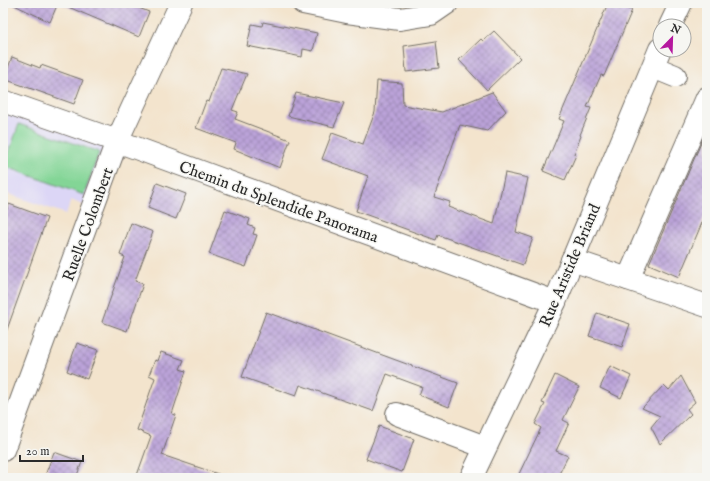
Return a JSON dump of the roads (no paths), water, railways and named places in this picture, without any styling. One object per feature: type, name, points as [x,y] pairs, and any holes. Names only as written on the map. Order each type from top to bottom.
[{"type":"street","name":"Ruelle Colombert","points":[[3,450],[118,141],[181,3]]},
{"type":"street","points":[[303,3],[347,12],[400,19],[431,14],[448,3]]},
{"type":"street","points":[[672,18],[676,3]]},
{"type":"street","points":[[674,18],[681,3]]},
{"type":"street","points":[[656,58],[675,76]]},
{"type":"street","name":"Rue Aristide Briand","points":[[471,478],[555,302],[656,58]]},
{"type":"street","points":[[628,279],[707,98]]},
{"type":"street","name":"Chemin du Splendide Panorama","points":[[3,101],[118,141],[555,302]]},
{"type":"street","points":[[572,260],[707,306]]},
{"type":"street","points":[[397,414],[485,447]]}]
